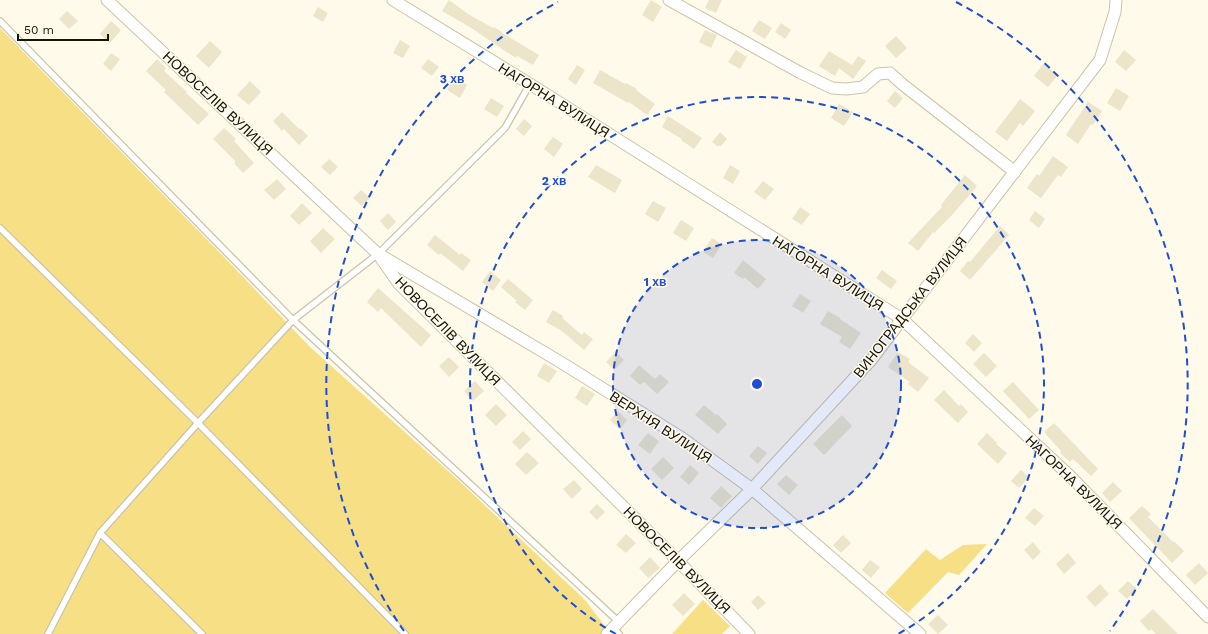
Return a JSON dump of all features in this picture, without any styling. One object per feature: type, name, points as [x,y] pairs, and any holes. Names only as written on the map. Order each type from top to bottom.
[{"type":"street","name":"НОВОСЕЛІВ ВУЛИЦЯ","points":[[107,0],[378,254],[399,284],[678,561],[749,634]]},
{"type":"street","name":"НАГОРНА ВУЛИЦЯ","points":[[393,0],[530,84],[902,319],[1070,476],[1208,616]]},
{"type":"street","points":[[670,0],[801,73],[832,88],[846,89],[863,87],[878,74],[890,74],[1015,172]]},
{"type":"street","name":"ВИНОГРАДСЬКА ВУЛИЦЯ","points":[[615,629],[678,561],[752,489],[872,360],[1100,60],[1115,12],[1116,0]]},
{"type":"street","name":"ВЕРХНЯ ВУЛИЦЯ","points":[[378,254],[562,363],[682,438],[752,489],[920,634]]},
{"type":"lane","points":[[0,21],[293,320],[615,629]]},
{"type":"lane","points":[[48,634],[100,533],[198,423],[293,320],[378,254],[505,128],[530,84]]},
{"type":"lane","points":[[0,228],[198,423],[405,634]]},
{"type":"lane","points":[[100,533],[202,634]]},
{"type":"shaded area","points":[[0,28],[309,346],[457,479],[585,600],[611,634],[0,634]]},
{"type":"shaded area","points":[[987,544],[959,575],[948,572],[908,613],[885,593],[926,549],[940,560],[963,545]]},
{"type":"shaded area","points":[[703,600],[730,626],[722,634],[672,634]]},
{"type":"building","points":[[449,0],[468,14],[493,28],[494,27],[539,55],[533,65],[517,56],[516,58],[473,29],[442,11]]},
{"type":"building","points":[[651,0],[662,7],[653,22],[642,15]]},
{"type":"building","points":[[709,0],[722,0],[716,13],[705,8]]},
{"type":"building","points":[[318,7],[328,13],[323,22],[313,16]]},
{"type":"building","points":[[67,11],[78,21],[69,29],[59,19]]},
{"type":"building","points":[[759,20],[772,28],[765,39],[752,31]]},
{"type":"building","points":[[111,21],[121,30],[110,43],[100,34]]},
{"type":"building","points":[[781,23],[791,30],[785,39],[775,32]]},
{"type":"building","points":[[705,30],[717,35],[711,48],[699,42]]},
{"type":"building","points":[[896,36],[907,48],[896,58],[885,46]]},
{"type":"building","points":[[400,40],[410,46],[403,58],[393,53]]},
{"type":"building","points":[[210,41],[222,52],[209,68],[196,56]]},
{"type":"building","points":[[736,50],[747,57],[740,69],[728,62]]},
{"type":"building","points":[[1124,50],[1136,60],[1126,71],[1115,62]]},
{"type":"building","points":[[829,51],[852,65],[858,56],[866,61],[853,79],[839,68],[835,76],[819,66]]},
{"type":"building","points":[[111,53],[120,59],[111,71],[103,64]]},
{"type":"building","points":[[157,59],[166,68],[164,71],[209,114],[198,125],[164,92],[166,90],[146,71]]},
{"type":"building","points":[[428,59],[439,67],[432,76],[421,68]]},
{"type":"building","points":[[1043,64],[1058,75],[1048,87],[1034,76]]},
{"type":"building","points":[[577,65],[585,70],[576,85],[568,79]]},
{"type":"building","points":[[600,70],[637,89],[636,90],[655,104],[647,115],[629,102],[628,103],[593,83]]},
{"type":"building","points":[[455,78],[467,85],[460,98],[447,90]]},
{"type":"building","points":[[250,81],[261,92],[249,105],[237,95]]},
{"type":"building","points":[[1116,88],[1129,96],[1120,111],[1107,103]]},
{"type":"building","points":[[895,91],[903,98],[895,108],[887,101]]},
{"type":"building","points":[[491,98],[504,106],[497,117],[484,109]]},
{"type":"building","points":[[1020,99],[1035,111],[1023,126],[1020,123],[1007,141],[995,132]]},
{"type":"building","points":[[1088,102],[1102,111],[1093,125],[1091,124],[1078,144],[1066,135]]},
{"type":"building","points":[[839,104],[853,112],[844,126],[831,118]]},
{"type":"building","points":[[282,112],[308,136],[299,145],[284,129],[282,131],[273,121]]},
{"type":"building","points":[[668,116],[702,138],[694,149],[681,140],[682,139],[662,127]]},
{"type":"building","points":[[524,119],[532,126],[524,136],[516,129]]},
{"type":"building","points":[[224,128],[236,139],[234,141],[254,163],[243,173],[234,163],[236,162],[213,139]]},
{"type":"building","points":[[720,132],[727,139],[721,146],[717,146],[712,142]]},
{"type":"building","points":[[553,137],[563,144],[554,157],[544,149]]},
{"type":"building","points":[[1053,156],[1068,167],[1061,177],[1058,175],[1041,198],[1027,188],[1037,174],[1039,176]]},
{"type":"building","points":[[329,159],[338,167],[330,175],[321,167]]},
{"type":"building","points":[[596,165],[622,180],[615,193],[588,177]]},
{"type":"building","points":[[730,165],[740,171],[733,184],[723,178]]},
{"type":"building","points":[[965,175],[977,186],[952,215],[934,233],[933,232],[918,251],[908,243],[942,207],[941,205]]},
{"type":"building","points":[[277,179],[286,189],[274,200],[264,190]]},
{"type":"building","points":[[763,181],[774,189],[765,200],[754,192]]},
{"type":"building","points":[[361,190],[370,198],[362,206],[353,198]]},
{"type":"building","points":[[653,201],[666,208],[658,222],[645,214]]},
{"type":"building","points":[[302,203],[312,213],[299,225],[290,216]]},
{"type":"building","points":[[800,207],[810,214],[802,225],[792,219]]},
{"type":"building","points":[[1035,211],[1045,219],[1039,228],[1029,220]]},
{"type":"building","points":[[388,213],[396,222],[388,230],[380,221]]},
{"type":"building","points":[[681,220],[694,228],[686,241],[673,233]]},
{"type":"building","points":[[1000,226],[1009,235],[970,280],[960,271],[968,261],[970,262]]},
{"type":"building","points":[[323,228],[335,239],[321,253],[310,241]]},
{"type":"building","points":[[435,235],[460,255],[461,253],[471,260],[463,271],[427,245]]},
{"type":"building","points":[[712,238],[722,244],[713,258],[703,252]]},
{"type":"building","points":[[743,260],[766,279],[758,289],[744,277],[743,279],[734,273]]},
{"type":"building","points":[[882,270],[897,281],[891,289],[876,278]]},
{"type":"building","points":[[490,271],[501,280],[493,291],[482,282]]},
{"type":"building","points":[[508,279],[533,300],[525,310],[501,287]]},
{"type":"building","points":[[378,288],[431,335],[421,347],[381,308],[378,312],[367,302]]},
{"type":"building","points":[[800,294],[811,301],[803,313],[792,306]]},
{"type":"building","points":[[553,310],[563,316],[562,318],[582,335],[584,332],[593,339],[584,350],[562,331],[546,322]]},
{"type":"building","points":[[828,311],[861,333],[850,349],[839,342],[842,337],[820,324]]},
{"type":"building","points":[[973,334],[982,343],[974,352],[965,343]]},
{"type":"building","points":[[616,352],[624,360],[614,370],[606,362]]},
{"type":"building","points":[[898,352],[910,359],[908,362],[929,378],[918,392],[908,384],[910,382],[888,367]]},
{"type":"building","points":[[984,353],[997,366],[986,377],[973,364]]},
{"type":"building","points":[[449,357],[459,367],[449,377],[439,366]]},
{"type":"building","points":[[544,363],[557,371],[549,383],[537,376]]},
{"type":"building","points":[[639,365],[655,379],[660,374],[669,382],[657,394],[644,382],[640,385],[630,376]]},
{"type":"building","points":[[475,381],[484,391],[473,401],[464,391]]},
{"type":"building","points":[[1013,382],[1039,410],[1029,419],[1003,391]]},
{"type":"building","points":[[582,386],[595,394],[587,406],[575,398]]},
{"type":"building","points":[[944,390],[959,406],[961,404],[968,412],[958,423],[934,400]]},
{"type":"building","points":[[496,404],[507,415],[496,426],[485,415]]},
{"type":"building","points":[[704,405],[716,415],[717,414],[727,424],[718,434],[695,415]]},
{"type":"building","points":[[618,411],[627,420],[620,429],[610,420]]},
{"type":"building","points":[[842,415],[852,426],[824,455],[813,444]]},
{"type":"building","points":[[1054,423],[1098,469],[1091,476],[1073,459],[1070,462],[1060,453],[1061,451],[1044,432]]},
{"type":"building","points":[[523,431],[531,439],[520,450],[512,442]]},
{"type":"building","points":[[648,433],[659,441],[650,454],[638,445]]},
{"type":"building","points":[[987,433],[997,443],[996,444],[1007,453],[998,464],[977,444]]},
{"type":"building","points":[[758,446],[767,453],[758,464],[749,456]]},
{"type":"building","points":[[527,452],[539,463],[526,475],[515,464]]},
{"type":"building","points":[[663,457],[674,468],[662,480],[651,469]]},
{"type":"building","points":[[690,465],[699,473],[689,485],[680,477]]},
{"type":"building","points":[[1021,470],[1029,477],[1019,488],[1011,481]]},
{"type":"building","points":[[786,475],[798,485],[789,495],[777,484]]},
{"type":"building","points":[[574,480],[582,489],[572,499],[563,489]]},
{"type":"building","points":[[1113,482],[1122,491],[1110,502],[1102,493]]},
{"type":"building","points":[[721,486],[732,496],[721,508],[710,498]]},
{"type":"building","points":[[597,504],[605,512],[597,520],[589,512]]},
{"type":"building","points":[[1142,506],[1151,514],[1148,517],[1184,551],[1172,563],[1129,518]]},
{"type":"building","points":[[1034,508],[1044,516],[1035,526],[1025,518]]},
{"type":"building","points":[[626,534],[636,543],[626,553],[616,545]]},
{"type":"building","points":[[843,535],[851,543],[841,553],[833,545]]},
{"type":"building","points":[[1033,542],[1041,552],[1033,560],[1024,550]]},
{"type":"building","points":[[1068,553],[1076,563],[1064,574],[1056,564]]},
{"type":"building","points":[[650,557],[660,568],[648,578],[639,568]]},
{"type":"building","points":[[870,560],[880,567],[871,578],[862,570]]},
{"type":"building","points":[[1199,563],[1208,573],[1195,585],[1186,575]]},
{"type":"building","points":[[1128,581],[1137,589],[1127,599],[1118,591]]},
{"type":"building","points":[[1100,584],[1109,594],[1095,607],[1086,597]]},
{"type":"building","points":[[684,593],[695,604],[683,616],[672,605]]},
{"type":"building","points":[[758,595],[766,603],[758,610],[751,602]]},
{"type":"building","points":[[1153,609],[1178,634],[1156,634],[1151,629],[1149,631],[1140,621]]},
{"type":"building","points":[[938,615],[948,625],[938,634],[928,624]]}]
